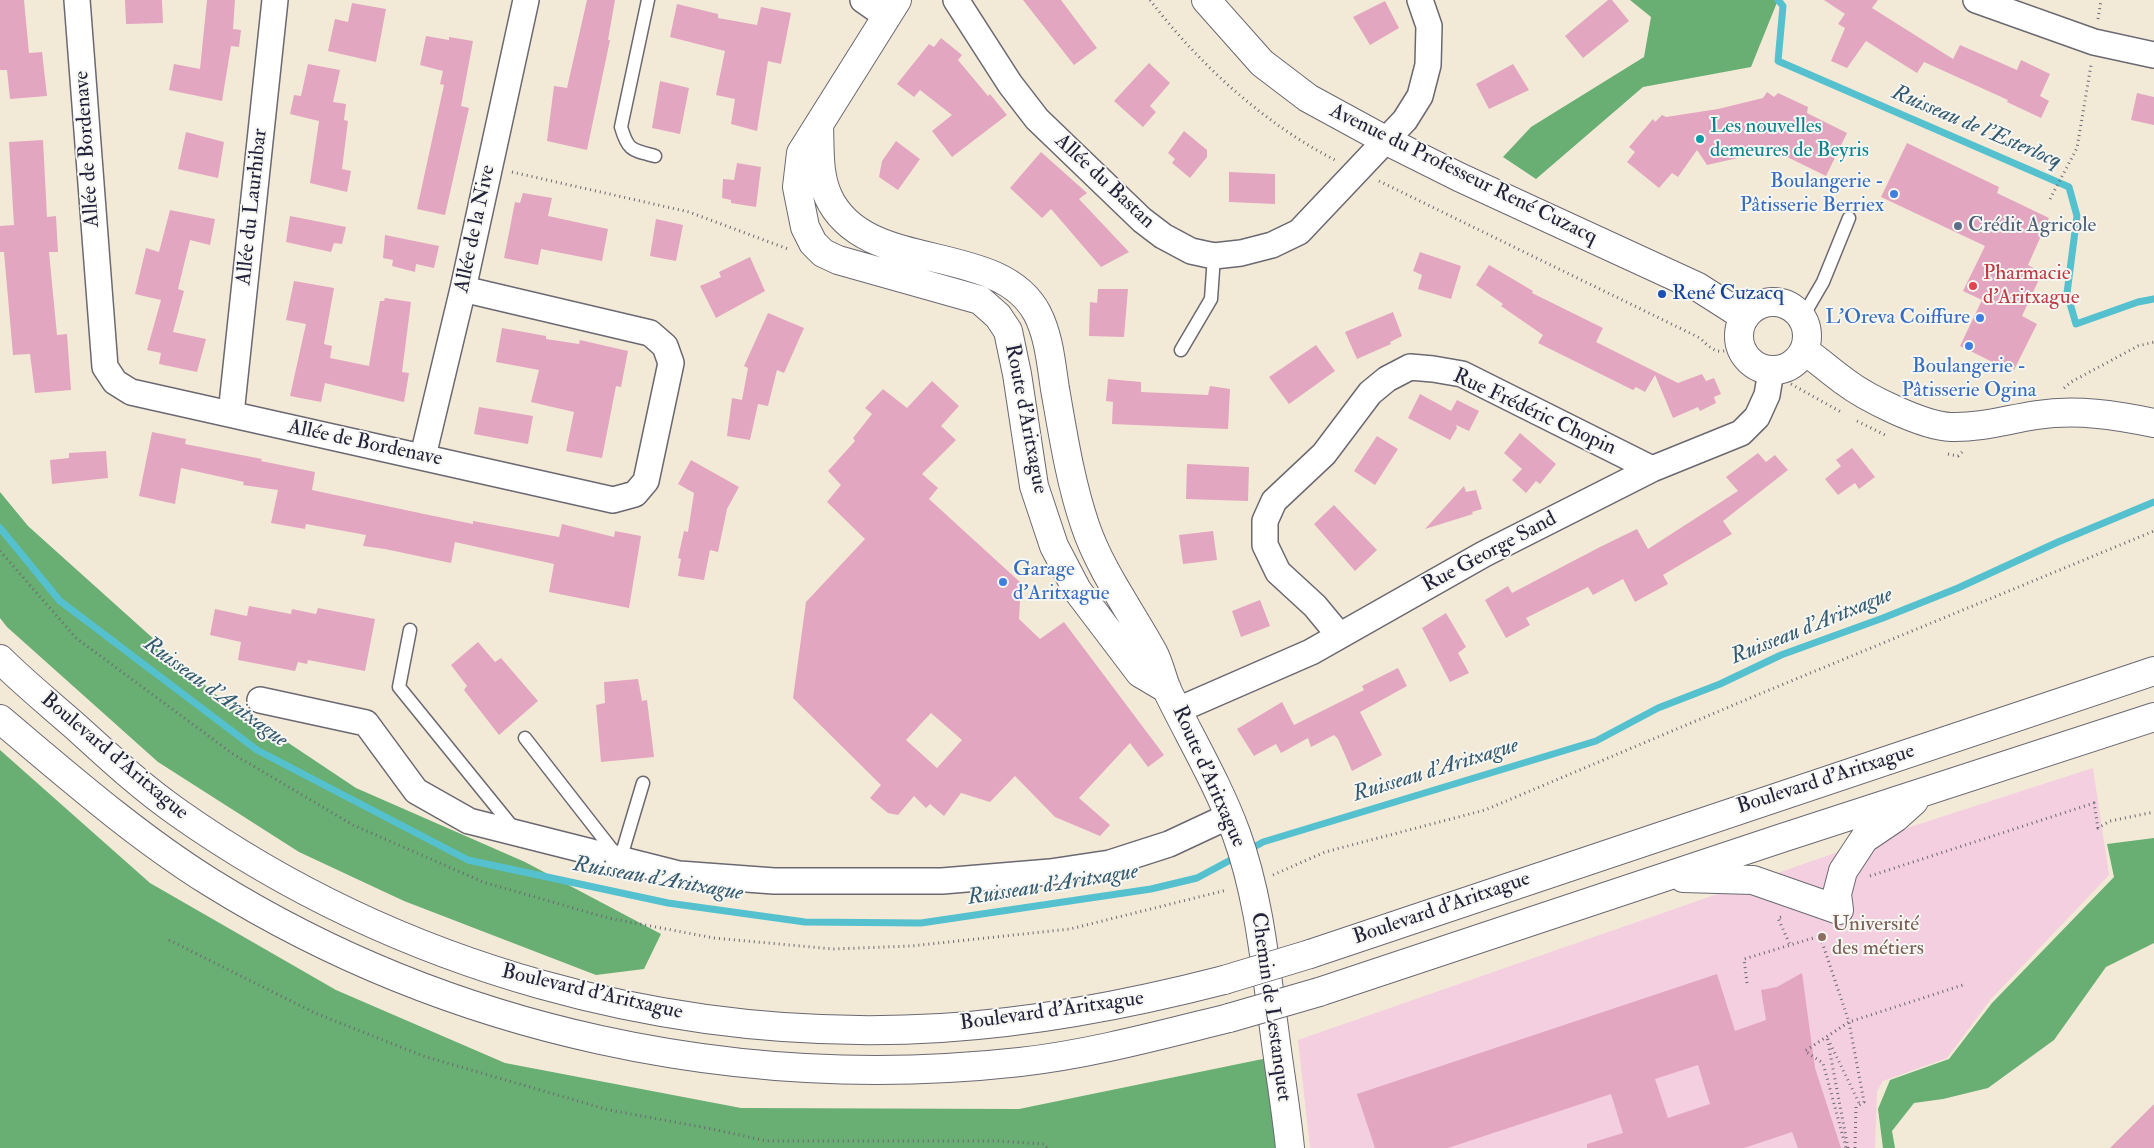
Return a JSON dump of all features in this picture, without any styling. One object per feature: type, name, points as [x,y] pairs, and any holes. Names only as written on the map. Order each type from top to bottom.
[{"type":"main road","name":"Avenue du Professeur René Cuzacq","points":[[1206,0],[1262,63],[1308,98],[1385,140],[1569,229],[1698,287],[1745,317]]},
{"type":"main road","name":"Route d'Aritxague","points":[[892,8],[801,153],[797,187],[800,210],[805,227],[813,243],[823,253],[838,260],[980,300],[998,316],[1008,331],[1017,374],[1034,486],[1054,546],[1077,590],[1140,673],[1173,700]]},
{"type":"main road","name":"Route d'Aritxague","points":[[819,125],[820,167],[828,195],[837,211],[848,224],[865,235],[890,246],[985,272],[1007,282],[1035,310],[1045,332],[1069,466],[1085,526],[1104,567],[1155,656],[1173,700],[1206,764],[1229,816],[1246,865]]},
{"type":"main road","points":[[1764,303],[1784,304],[1794,308],[1802,318],[1808,332],[1805,351],[1796,362],[1784,369],[1771,371],[1760,368],[1744,354],[1740,344],[1739,330],[1745,317],[1753,308],[1764,303]]},
{"type":"main road","points":[[1805,351],[1845,382],[1884,404],[1918,418],[1950,427],[1988,425],[2038,414],[2063,403],[2087,412],[2154,423]]},
{"type":"main road","name":"Boulevard d'Aritxague","points":[[0,659],[144,787],[219,840],[293,884],[376,925],[422,945],[495,971],[601,1000],[672,1014],[780,1027],[909,1029],[986,1024],[1074,1013],[1165,995],[1224,980],[1310,954],[2154,671]]},
{"type":"main road","name":"Boulevard d'Aritxague","points":[[0,720],[130,827],[210,882],[289,927],[370,966],[452,998],[535,1025],[667,1054],[721,1062],[802,1068],[901,1070],[1025,1061],[1156,1036],[1229,1018],[1319,992],[2154,718]]},
{"type":"main road","points":[[1660,879],[1753,880],[1828,898],[1864,839],[1895,818],[1924,792]]},
{"type":"main road","name":"Chemin de Lestanquet","points":[[1246,865],[1263,942],[1290,1148]]},
{"type":"street","name":"Allée de Bordenave","points":[[77,0],[105,367],[115,382],[131,392],[424,456],[613,500],[635,494],[646,481],[671,363],[665,346],[650,332],[463,289]]},
{"type":"street","name":"Allée du Laurhibar","points":[[231,414],[275,0]]},
{"type":"street","name":"Allée de la Nive","points":[[424,456],[463,289],[526,0]]},
{"type":"street","points":[[863,0],[892,8]]},
{"type":"street","name":"Allée du Bastan","points":[[956,0],[1010,84],[1037,119],[1142,220],[1163,236],[1191,250],[1214,256],[1241,253],[1272,245],[1299,232],[1405,120],[1420,96],[1428,65],[1429,26],[1420,0]]},
{"type":"street","points":[[1976,0],[2094,42],[2154,55]]},
{"type":"street","name":"Rue Frédéric Chopin","points":[[1339,635],[1315,606],[1278,572],[1265,545],[1265,521],[1274,501],[1324,454],[1370,392],[1387,379],[1410,368],[1433,369],[1462,374],[1652,469]]},
{"type":"street","name":"Rue George Sand","points":[[1173,700],[1311,652],[1484,554],[1652,469],[1741,433],[1757,418],[1767,395],[1771,371]]},
{"type":"street","points":[[260,700],[366,723],[416,792],[469,821],[679,874],[745,879],[942,881],[1050,872],[1110,863],[1169,844],[1229,816]]},
{"type":"lane","points":[[648,0],[621,127],[626,144],[635,151],[655,156]]},
{"type":"lane","points":[[1802,318],[1823,282],[1849,218]]},
{"type":"lane","points":[[1181,350],[1211,299],[1214,256]]},
{"type":"lane","points":[[410,630],[399,687],[518,834]]},
{"type":"lane","points":[[525,738],[620,860]]},
{"type":"lane","points":[[620,860],[643,782]]},
{"type":"path","points":[[1150,0],[1170,25],[1224,82],[1273,121],[1331,157],[1621,298],[1700,338],[1709,347],[1718,352],[1726,352],[1740,344]]},
{"type":"path","points":[[2050,199],[2078,148],[2101,0]]},
{"type":"path","points":[[490,167],[689,212],[791,250],[813,243]]},
{"type":"path","points":[[2063,403],[2071,382],[2138,346],[2154,342]]},
{"type":"path","points":[[1246,865],[1325,852],[1485,810],[1771,689],[2154,531]]},
{"type":"path","points":[[1790,945],[1778,918],[1828,898],[1859,880],[2094,803],[2098,828],[2110,821],[2154,812]]},
{"type":"path","points":[[1748,984],[1744,959],[1820,936],[1849,1022],[1864,1102],[1856,1107],[1855,1148]]},
{"type":"path","points":[[169,940],[314,1013],[423,1056],[609,1110],[766,1141],[998,1141],[1044,1144],[1047,1148]]},
{"type":"path","points":[[1847,1148],[1823,1063],[1805,1051],[1849,1022],[1966,984]]},
{"type":"path","points":[[1827,1037],[1860,1105]]},
{"type":"path","points":[[1827,1037],[1847,1148]]},
{"type":"shaded area","name":"Université des métiers","points":[[2093,768],[2109,875],[1991,999],[1947,1058],[1883,1081],[1877,1091],[1875,1148],[1310,1148],[1298,1040],[1907,828]]},
{"type":"green space","points":[[1630,0],[1778,0],[1751,67],[1643,87],[1536,179],[1503,157],[1531,127],[1644,57],[1651,17]]},
{"type":"green space","points":[[0,492],[28,526],[215,694],[356,788],[525,862],[661,934],[644,969],[596,975],[404,901],[299,852],[158,762],[7,627],[0,618]]},
{"type":"green space","points":[[0,750],[150,883],[336,990],[505,1063],[741,1108],[1019,1109],[1292,1053],[1300,1148],[0,1148]]},
{"type":"green space","points":[[2154,838],[2154,943],[2106,967],[2054,1040],[1988,1088],[1943,1099],[1914,1103],[1892,1131],[1895,1148],[1883,1148],[1878,1109],[1890,1080],[1949,1059],[1992,1003],[2114,877],[2107,844]]},
{"type":"building","points":[[0,0],[24,0],[29,53],[42,52],[47,96],[10,99],[7,70],[0,70]]},
{"type":"building","points":[[125,0],[162,0],[163,23],[126,24]]},
{"type":"building","points":[[207,0],[235,0],[233,29],[241,30],[239,47],[231,46],[222,101],[169,90],[174,64],[200,69]]},
{"type":"building","points":[[587,0],[615,0],[608,40],[610,40],[587,150],[547,141],[554,86],[567,88]]},
{"type":"building","points":[[1023,0],[1061,0],[1097,48],[1074,65]]},
{"type":"building","points":[[1608,0],[1612,0],[1629,21],[1583,58],[1565,36]]},
{"type":"building","points":[[1824,0],[1878,0],[1872,8],[1953,59],[1960,45],[2017,70],[2021,60],[2050,74],[2040,96],[2049,101],[2041,118],[2007,102],[2008,100],[1924,62],[1917,73],[1866,41],[1847,68],[1831,61],[1845,28],[1838,24],[1845,14]]},
{"type":"building","points":[[1385,1],[1399,28],[1370,45],[1353,17]]},
{"type":"building","points":[[352,3],[386,9],[376,62],[328,51],[335,19],[348,22]]},
{"type":"building","points":[[677,4],[718,14],[718,18],[757,25],[761,7],[791,13],[781,64],[768,61],[757,131],[731,124],[735,99],[716,95],[725,51],[670,37]]},
{"type":"building","points":[[426,36],[449,40],[449,37],[473,41],[461,106],[469,108],[445,215],[417,209],[444,85],[440,84],[443,71],[420,65]]},
{"type":"building","points":[[941,38],[962,55],[958,60],[988,96],[990,94],[1007,115],[952,157],[932,131],[952,115],[920,90],[914,97],[897,84],[929,44],[934,47]]},
{"type":"building","points":[[1149,63],[1170,83],[1150,106],[1156,112],[1143,127],[1114,101]]},
{"type":"building","points":[[308,64],[340,70],[333,102],[346,104],[344,120],[348,121],[342,169],[351,171],[347,192],[310,183],[319,121],[290,114],[294,95],[301,96]]},
{"type":"building","points":[[1513,64],[1529,90],[1489,109],[1476,84]]},
{"type":"building","points":[[660,81],[689,88],[680,134],[652,128]]},
{"type":"building","name":"Les nouvelles demeures de Beyris","points":[[1767,92],[1774,97],[1778,93],[1808,107],[1807,113],[1847,133],[1826,176],[1773,150],[1707,165],[1697,150],[1678,177],[1672,173],[1659,188],[1627,162],[1635,152],[1629,147],[1653,119],[1655,122],[1662,115],[1666,117],[1718,109],[1763,98]]},
{"type":"building","points":[[2137,93],[2154,97],[2154,125],[2131,120]]},
{"type":"building","points":[[1184,131],[1207,150],[1207,157],[1190,178],[1172,163],[1175,159],[1168,153]]},
{"type":"building","points":[[186,132],[224,142],[218,178],[178,169]]},
{"type":"building","points":[[43,140],[47,217],[56,216],[58,252],[49,252],[57,335],[67,334],[71,390],[35,393],[30,354],[13,355],[4,252],[0,252],[0,226],[14,225],[9,142]]},
{"type":"building","points":[[896,141],[920,159],[898,190],[879,177],[882,161]]},
{"type":"building","points":[[1907,143],[1999,187],[1997,193],[2049,218],[2028,265],[2042,273],[2022,316],[2037,324],[2013,372],[1960,346],[1982,300],[1963,291],[1985,246],[1881,197]]},
{"type":"building","points":[[1041,152],[1087,193],[1079,199],[1129,252],[1101,267],[1051,209],[1042,218],[1010,188]]},
{"type":"building","points":[[737,163],[761,167],[756,207],[731,203],[731,200],[722,198],[723,179],[734,180]]},
{"type":"building","points":[[1229,172],[1275,174],[1275,204],[1229,202]]},
{"type":"building","points":[[523,193],[552,198],[548,216],[608,229],[602,261],[541,249],[538,265],[504,258],[515,202],[520,203]]},
{"type":"building","points":[[170,210],[215,219],[210,245],[190,240],[178,289],[184,291],[173,332],[206,339],[197,372],[159,364],[161,353],[147,350],[161,300],[135,294],[146,248],[159,252]]},
{"type":"building","points":[[290,216],[346,227],[342,244],[334,243],[331,252],[286,242]]},
{"type":"building","points":[[656,219],[683,225],[676,261],[650,256]]},
{"type":"building","points":[[385,235],[439,246],[434,268],[416,264],[415,272],[392,266],[393,260],[383,258]]},
{"type":"building","points":[[1420,252],[1461,266],[1451,299],[1418,289],[1422,275],[1413,271]]},
{"type":"building","points":[[750,257],[765,291],[716,318],[700,286],[721,277],[719,272]]},
{"type":"building","points":[[1489,265],[1533,291],[1532,293],[1603,328],[1596,342],[1678,383],[1702,374],[1706,381],[1714,378],[1721,394],[1714,397],[1716,403],[1700,411],[1698,407],[1673,418],[1655,375],[1645,392],[1636,387],[1633,390],[1538,343],[1543,335],[1501,306],[1503,304],[1476,285]]},
{"type":"building","points":[[294,281],[334,288],[324,344],[332,346],[330,358],[369,366],[380,301],[384,301],[385,298],[411,302],[402,372],[409,373],[404,402],[325,383],[321,402],[290,396],[306,324],[286,320]]},
{"type":"building","points":[[1098,289],[1128,289],[1124,337],[1089,336],[1090,302],[1097,303]]},
{"type":"building","points":[[1393,312],[1402,336],[1390,342],[1391,344],[1357,359],[1345,332]]},
{"type":"building","points":[[768,313],[804,328],[784,373],[777,370],[768,406],[758,404],[750,440],[727,436],[732,398],[742,400],[748,368],[744,366]]},
{"type":"building","points":[[502,328],[546,336],[546,339],[579,344],[580,340],[628,351],[621,387],[616,386],[602,458],[566,451],[574,412],[531,402],[539,370],[496,362]]},
{"type":"building","points":[[1316,345],[1335,371],[1289,404],[1269,377]]},
{"type":"building","points":[[1108,379],[1141,382],[1141,392],[1208,395],[1210,386],[1230,389],[1228,429],[1112,424],[1113,402],[1106,401]]},
{"type":"building","points":[[932,381],[959,406],[941,426],[956,440],[922,474],[938,488],[929,499],[1021,583],[1019,619],[1040,639],[1064,622],[1164,755],[1148,767],[1130,743],[1079,798],[1110,825],[1100,836],[1055,817],[1015,776],[990,802],[961,793],[944,816],[930,804],[926,808],[914,796],[898,815],[888,813],[870,798],[881,785],[793,698],[806,602],[865,539],[827,502],[841,485],[828,471],[855,441],[853,438],[872,414],[865,408],[883,389],[907,408]],"holes":[[[931,713],[962,740],[937,768],[906,740]]]},
{"type":"building","points":[[1420,394],[1451,411],[1457,400],[1479,411],[1469,431],[1456,425],[1457,428],[1450,440],[1408,418]]},
{"type":"building","points":[[479,407],[533,416],[528,444],[474,434]]},
{"type":"building","points":[[152,432],[186,439],[185,444],[262,459],[261,461],[315,472],[312,490],[424,514],[473,524],[473,521],[559,537],[562,524],[614,537],[615,531],[641,536],[629,608],[549,592],[554,564],[455,542],[451,563],[363,546],[366,535],[306,524],[305,529],[271,523],[278,490],[243,485],[244,482],[181,468],[175,504],[139,496]]},
{"type":"building","points":[[1520,433],[1556,464],[1540,484],[1536,481],[1526,493],[1512,480],[1522,469],[1504,453]]},
{"type":"building","points":[[1377,436],[1398,449],[1375,485],[1354,471]]},
{"type":"building","points":[[1852,448],[1875,477],[1859,489],[1855,483],[1838,495],[1825,479],[1841,466],[1836,460]]},
{"type":"building","points":[[106,451],[108,478],[52,484],[50,460],[69,458],[69,453]]},
{"type":"building","points":[[1758,453],[1766,462],[1775,455],[1788,470],[1723,521],[1732,534],[1663,575],[1668,584],[1635,602],[1623,579],[1593,595],[1588,587],[1526,618],[1530,625],[1506,638],[1485,600],[1508,586],[1512,593],[1637,529],[1648,549],[1738,491],[1726,477]]},
{"type":"building","points":[[691,460],[739,487],[727,509],[718,552],[710,550],[704,580],[678,576],[681,559],[678,558],[684,531],[688,532],[694,493],[678,484]]},
{"type":"building","points":[[1187,464],[1249,467],[1248,501],[1186,499]]},
{"type":"building","points":[[1464,486],[1466,492],[1476,490],[1482,509],[1472,512],[1473,514],[1425,529]]},
{"type":"building","points":[[1334,505],[1377,550],[1355,571],[1314,524]]},
{"type":"building","points":[[1213,531],[1217,560],[1183,564],[1179,535]]},
{"type":"building","points":[[1260,600],[1270,626],[1241,637],[1232,611]]},
{"type":"building","points":[[249,606],[291,614],[292,609],[316,614],[318,608],[375,619],[365,671],[308,660],[307,664],[298,662],[295,671],[238,660],[241,642],[210,635],[215,609],[247,616]]},
{"type":"building","points":[[1446,613],[1466,647],[1458,653],[1469,673],[1450,682],[1422,628]]},
{"type":"building","points":[[478,642],[495,662],[501,658],[538,701],[499,735],[464,690],[467,686],[451,665]]},
{"type":"building","points":[[1398,668],[1407,686],[1360,712],[1382,755],[1352,771],[1338,739],[1334,735],[1311,747],[1308,738],[1281,753],[1276,744],[1254,756],[1237,729],[1282,702],[1294,725],[1364,690],[1362,686]]},
{"type":"building","points":[[638,679],[642,701],[647,700],[654,757],[601,762],[596,705],[605,703],[604,682]]},
{"type":"building","points":[[1802,973],[1815,1068],[1841,1148],[1798,1148],[1792,1132],[1744,1148],[1587,1148],[1587,1144],[1623,1133],[1611,1094],[1448,1148],[1375,1148],[1357,1094],[1717,974],[1735,1031],[1766,1020],[1761,990],[1777,987]],"holes":[[[1698,1065],[1710,1104],[1668,1118],[1655,1079]]]},
{"type":"building","points":[[2154,1104],[2154,1148],[2110,1148]]},
{"type":"waterway","name":"Ruisseau de l'Esterlocq","points":[[1778,0],[1783,6],[1778,61],[2069,187],[2077,216],[2067,293],[2076,324],[2138,302],[2154,299]]},
{"type":"waterway","name":"Ruisseau d'Aritxague","points":[[1247,851],[1263,842],[1596,741],[1658,708],[1720,684],[1781,655],[1883,618],[1958,588],[2058,542],[2154,502]]},
{"type":"waterway","name":"Ruisseau d'Aritxague","points":[[0,528],[60,601],[257,750],[468,860],[668,903],[805,922],[921,923],[1151,889],[1197,878],[1238,856]]},
{"type":"place","name":"Les nouvelles demeures de Beyris","points":[[1700,139]]},
{"type":"place","name":"Boulangerie - Pâtisserie Berriex","points":[[1894,194]]},
{"type":"place","name":"Crédit Agricole","points":[[1958,226]]},
{"type":"place","name":"Pharmacie d'Aritxague","points":[[1973,286]]},
{"type":"place","name":"René Cuzacq","points":[[1662,294]]},
{"type":"place","name":"L'Oreva Coiffure","points":[[1980,318]]},
{"type":"place","name":"Boulangerie - Pâtisserie Ogina","points":[[1969,346]]},
{"type":"place","name":"Garage d'Aritxague","points":[[1003,582]]},
{"type":"place","name":"Université des métiers","points":[[1822,937]]}]
